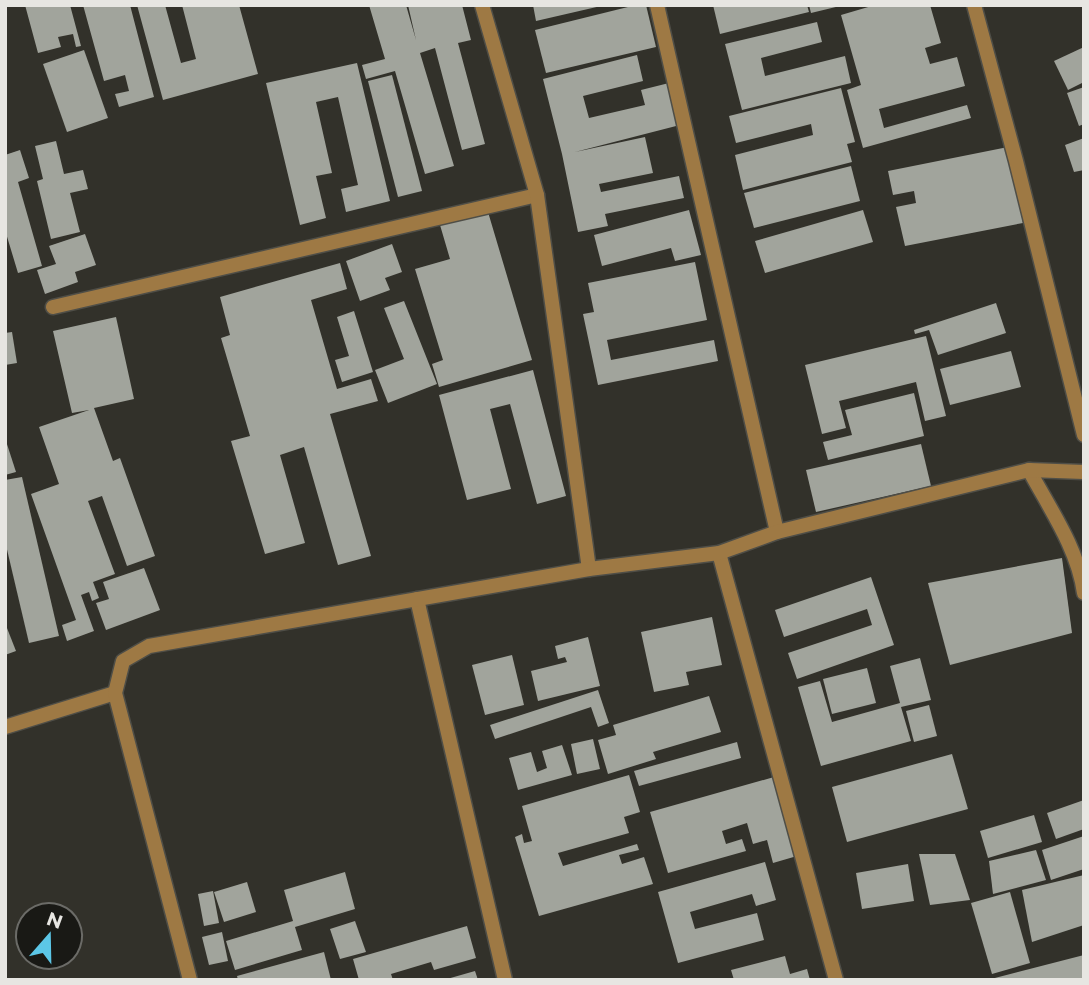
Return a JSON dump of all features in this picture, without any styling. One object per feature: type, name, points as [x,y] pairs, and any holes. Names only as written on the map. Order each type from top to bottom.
[{"type":"street","points":[[482,5],[537,195],[589,569]]},
{"type":"street","points":[[657,5],[777,532]]},
{"type":"street","points":[[974,5],[1017,161],[1084,435]]},
{"type":"street","points":[[53,307],[537,195]]},
{"type":"street","points":[[1029,470],[1067,539],[1082,575],[1084,593]]},
{"type":"street","points":[[190,980],[116,693],[123,661],[149,646],[589,569],[719,553],[777,532],[1029,470],[1084,472]]},
{"type":"street","points":[[719,553],[836,980]]},
{"type":"street","points":[[417,599],[505,980]]},
{"type":"street","points":[[5,727],[116,693]]},
{"type":"building","points":[[25,5],[70,5],[81,46],[76,47],[73,34],[58,37],[61,47],[38,53]]},
{"type":"building","points":[[83,5],[130,5],[154,97],[119,107],[115,94],[129,91],[125,75],[104,81]]},
{"type":"building","points":[[137,5],[165,5],[181,63],[196,59],[182,5],[239,5],[258,74],[163,100]]},
{"type":"building","points":[[369,5],[406,5],[416,40],[408,5],[462,5],[471,40],[458,43],[485,144],[462,150],[435,48],[420,53],[454,166],[425,174],[395,71],[366,79],[362,65],[385,59]]},
{"type":"building","points":[[533,5],[601,5],[601,6],[536,21]]},
{"type":"building","points":[[636,5],[646,5],[656,47],[546,73],[535,30]]},
{"type":"building","points":[[713,5],[807,5],[809,12],[720,34]]},
{"type":"building","points":[[809,5],[840,5],[840,6],[811,13]]},
{"type":"building","points":[[875,5],[930,5],[941,43],[925,48],[930,64],[957,57],[965,86],[879,109],[884,128],[967,105],[971,118],[863,148],[847,90],[861,85],[841,15]]},
{"type":"building","points":[[817,22],[822,42],[761,58],[765,76],[845,56],[851,83],[742,110],[725,44]]},
{"type":"building","points":[[1084,47],[1084,82],[1068,90],[1054,61]]},
{"type":"building","points":[[84,50],[108,118],[67,132],[43,64]]},
{"type":"building","points":[[637,55],[643,81],[583,96],[589,118],[645,105],[641,90],[669,83],[680,125],[575,152],[645,137],[653,173],[599,184],[601,192],[679,176],[684,198],[605,214],[608,226],[578,232],[543,79]]},
{"type":"building","points":[[357,63],[390,201],[346,212],[341,189],[358,185],[338,97],[316,102],[332,173],[316,176],[326,218],[300,225],[266,83]]},
{"type":"building","points":[[392,75],[422,191],[398,197],[368,81]]},
{"type":"building","points":[[1084,87],[1084,124],[1079,126],[1067,93]]},
{"type":"building","points":[[841,88],[855,142],[847,144],[852,162],[743,190],[735,155],[813,135],[811,124],[736,143],[729,116]]},
{"type":"building","points":[[1084,138],[1084,170],[1074,172],[1065,145]]},
{"type":"building","points":[[56,141],[64,174],[83,170],[88,189],[70,193],[80,232],[51,239],[37,181],[43,179],[35,146]]},
{"type":"building","points":[[1008,147],[1023,223],[905,246],[896,207],[916,203],[914,191],[893,195],[888,171]]},
{"type":"building","points":[[20,150],[29,178],[18,182],[42,266],[18,273],[5,230],[5,155]]},
{"type":"building","points":[[851,166],[860,201],[754,228],[744,193]]},
{"type":"building","points":[[689,210],[701,255],[675,261],[671,248],[602,266],[594,235]]},
{"type":"building","points":[[863,210],[873,242],[765,273],[755,241]]},
{"type":"building","points":[[488,212],[532,360],[439,387],[432,364],[443,360],[415,269],[450,259],[440,225]]},
{"type":"building","points":[[85,234],[96,265],[75,272],[78,282],[45,294],[37,270],[56,264],[49,246]]},
{"type":"building","points":[[392,244],[402,272],[385,278],[390,290],[360,301],[346,261]]},
{"type":"building","points":[[695,262],[707,320],[607,340],[611,360],[714,340],[718,361],[598,385],[583,314],[594,312],[588,283]]},
{"type":"building","points":[[340,263],[347,289],[311,300],[337,389],[371,379],[378,401],[330,414],[371,556],[338,565],[304,447],[280,455],[305,543],[265,554],[231,441],[250,436],[221,338],[230,335],[220,297]]},
{"type":"building","points":[[404,301],[437,384],[388,403],[375,370],[404,359],[384,308]]},
{"type":"building","points":[[996,303],[1006,333],[938,355],[929,330],[915,334],[914,330]]},
{"type":"building","points":[[354,311],[373,372],[342,382],[335,360],[349,356],[337,317]]},
{"type":"building","points":[[116,317],[134,399],[94,408],[113,461],[120,458],[155,556],[127,566],[102,496],[88,501],[115,574],[93,582],[99,598],[92,601],[89,592],[81,595],[94,631],[67,641],[62,625],[76,620],[31,494],[59,484],[39,427],[89,410],[72,413],[53,331]]},
{"type":"building","points":[[12,332],[17,363],[5,365],[5,333]]},
{"type":"building","points":[[926,336],[946,416],[925,421],[916,382],[839,401],[846,428],[822,434],[805,365]]},
{"type":"building","points":[[1011,351],[1021,387],[950,405],[940,369]]},
{"type":"building","points":[[533,370],[566,496],[537,504],[510,404],[490,409],[511,489],[467,500],[439,395]]},
{"type":"building","points":[[914,393],[924,436],[828,460],[823,442],[852,435],[845,410]]},
{"type":"building","points":[[5,438],[16,472],[5,475]]},
{"type":"building","points":[[921,444],[931,486],[816,512],[806,470]]},
{"type":"building","points":[[22,477],[59,636],[29,643],[5,541],[5,480]]},
{"type":"building","points":[[1062,558],[1072,633],[950,665],[928,583]]},
{"type":"building","points":[[144,568],[160,610],[106,630],[96,603],[109,599],[103,582]]},
{"type":"building","points":[[871,577],[894,645],[797,679],[788,653],[872,625],[867,609],[784,637],[775,610]]},
{"type":"building","points":[[712,617],[722,665],[686,672],[689,685],[654,692],[641,632]]},
{"type":"building","points":[[5,623],[16,651],[5,655]]},
{"type":"building","points":[[588,637],[600,686],[538,701],[531,671],[567,662],[565,657],[558,659],[555,646]]},
{"type":"building","points":[[512,655],[524,705],[485,715],[472,665]]},
{"type":"building","points":[[920,658],[931,700],[901,707],[911,741],[821,766],[798,687],[820,681],[832,722],[900,703],[890,666]]},
{"type":"building","points":[[867,668],[876,703],[832,714],[823,679]]},
{"type":"building","points":[[598,690],[609,723],[598,727],[591,707],[495,739],[490,725]]},
{"type":"building","points":[[709,696],[721,732],[653,752],[656,759],[608,774],[598,740],[616,735],[613,725]]},
{"type":"building","points":[[929,705],[937,736],[914,742],[906,711]]},
{"type":"building","points":[[593,739],[600,769],[577,774],[571,744]]},
{"type":"building","points":[[737,742],[741,758],[639,786],[634,771]]},
{"type":"building","points":[[562,745],[572,775],[518,790],[509,758],[531,752],[537,772],[547,768],[542,751]]},
{"type":"building","points":[[952,754],[968,809],[847,842],[832,787]]},
{"type":"building","points":[[629,775],[640,812],[624,817],[629,833],[558,853],[563,866],[637,844],[639,850],[619,855],[622,864],[644,857],[653,884],[539,916],[515,837],[522,834],[524,843],[532,841],[522,806]]},
{"type":"building","points":[[774,777],[797,856],[773,863],[767,840],[753,844],[747,823],[722,831],[726,844],[742,839],[746,851],[668,873],[650,812]]},
{"type":"building","points":[[1084,800],[1084,829],[1056,839],[1047,813]]},
{"type":"building","points":[[1034,815],[1042,842],[988,858],[980,831]]},
{"type":"building","points":[[1084,836],[1084,869],[1051,880],[1042,850]]},
{"type":"building","points":[[1036,850],[1046,880],[993,894],[989,861]]},
{"type":"building","points":[[919,854],[955,854],[970,900],[930,905]]},
{"type":"building","points":[[765,862],[776,900],[756,906],[752,894],[690,912],[695,929],[757,913],[764,940],[678,963],[658,892]]},
{"type":"building","points":[[908,864],[914,901],[862,909],[856,873]]},
{"type":"building","points":[[345,872],[355,909],[295,927],[302,950],[235,970],[226,941],[293,921],[284,890]]},
{"type":"building","points":[[1084,875],[1084,925],[1032,942],[1022,890]]},
{"type":"building","points":[[247,882],[256,912],[224,922],[214,892]]},
{"type":"building","points":[[213,891],[219,923],[204,926],[198,894]]},
{"type":"building","points":[[1010,892],[1030,963],[992,974],[971,903]]},
{"type":"building","points":[[355,921],[366,952],[340,959],[330,929]]},
{"type":"building","points":[[467,926],[476,958],[434,970],[431,962],[391,974],[393,980],[359,980],[353,959]]},
{"type":"building","points":[[222,932],[228,961],[209,965],[202,937]]},
{"type":"building","points":[[324,952],[331,980],[238,980],[237,976]]},
{"type":"building","points":[[1084,955],[1084,980],[991,980],[991,979]]},
{"type":"building","points":[[785,956],[790,974],[807,969],[810,980],[734,980],[731,970]]},
{"type":"building","points":[[475,971],[478,980],[447,980],[447,979]]}]
